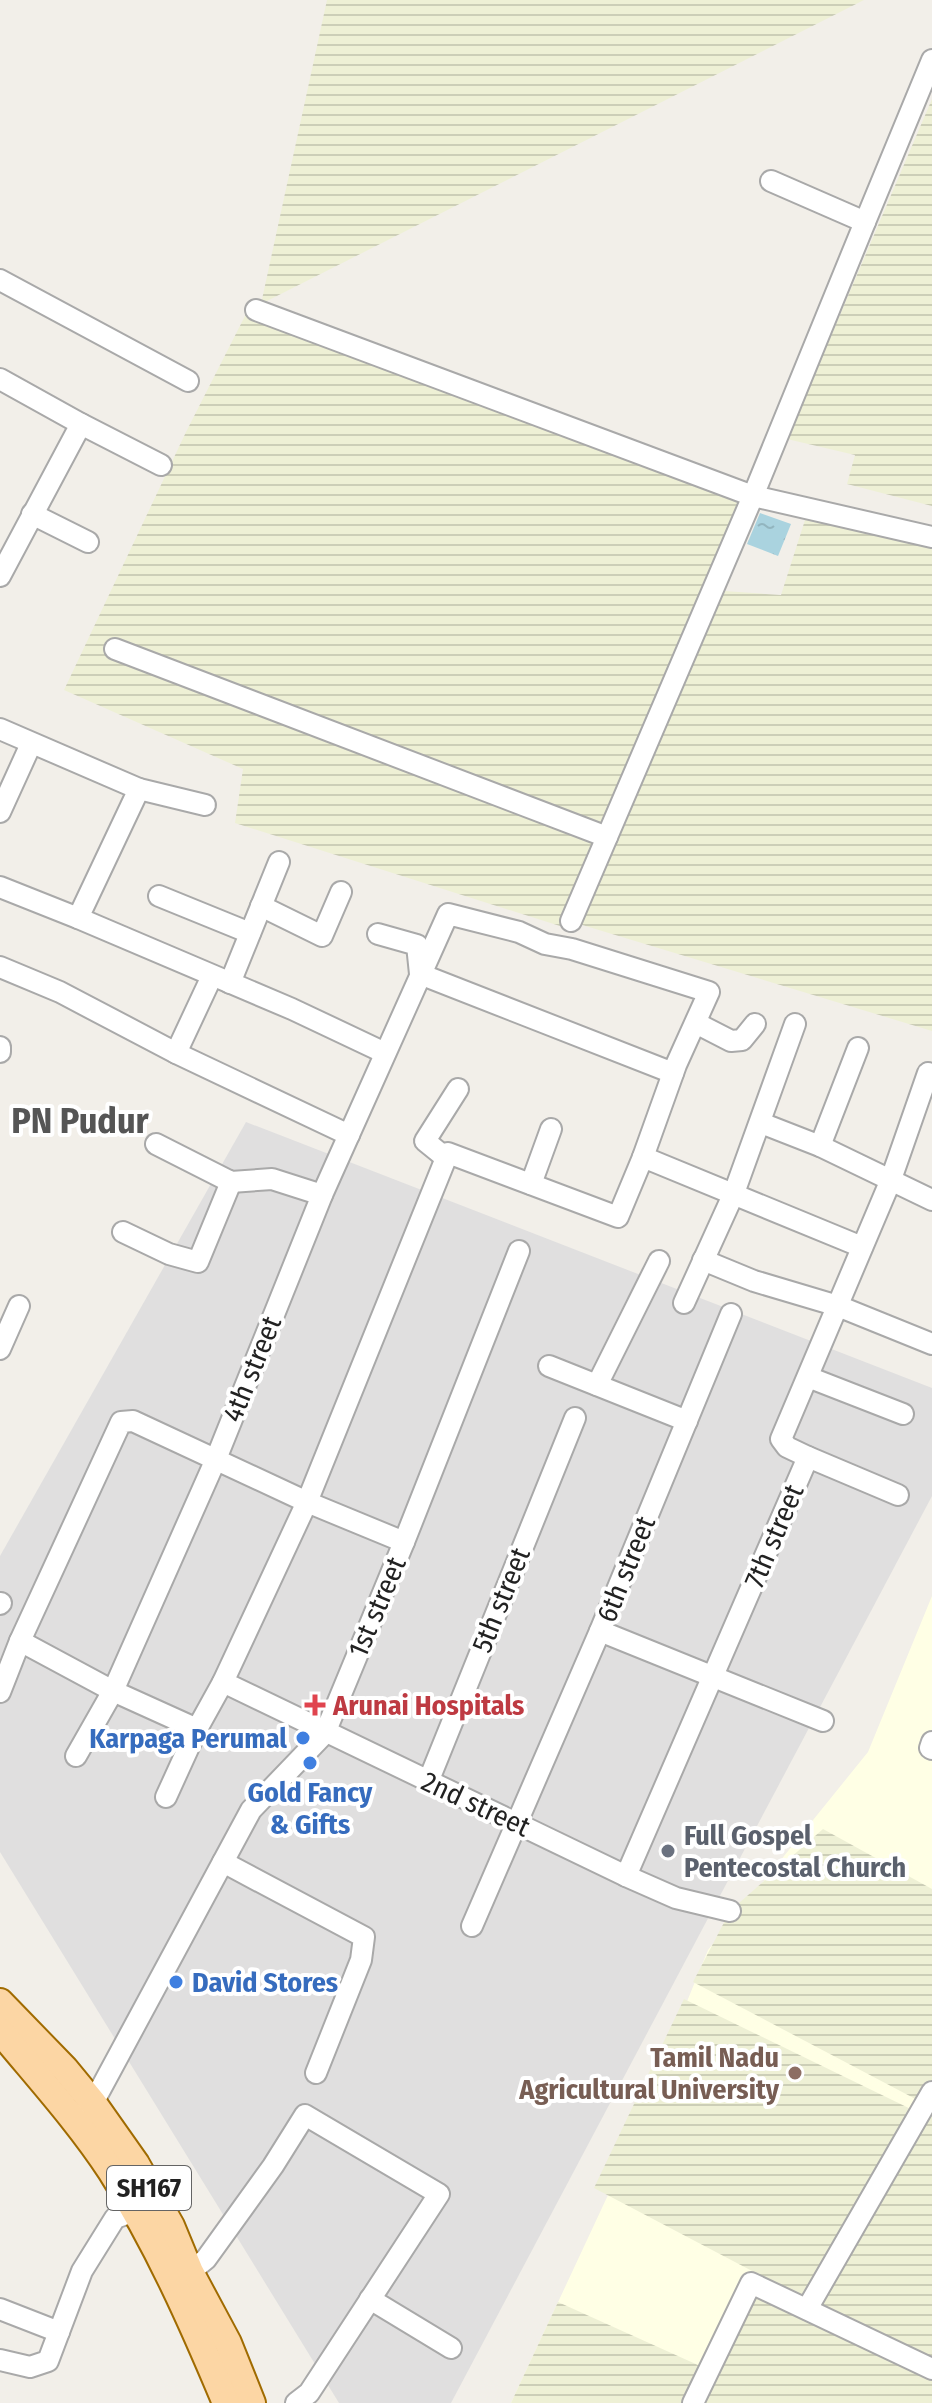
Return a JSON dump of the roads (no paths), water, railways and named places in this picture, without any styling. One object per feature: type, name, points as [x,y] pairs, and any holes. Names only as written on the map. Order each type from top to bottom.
[{"type":"main road","name":"SH167","points":[[0,2002],[65,2069],[136,2164],[171,2226],[190,2272],[228,2343],[252,2403]]},
{"type":"main road","name":"SH167","points":[[0,2031],[74,2122],[135,2211],[206,2355],[226,2403]]},
{"type":"street","points":[[571,921],[753,496],[932,60]]},
{"type":"street","points":[[771,181],[865,222]]},
{"type":"street","points":[[0,280],[188,381]]},
{"type":"street","points":[[256,310],[753,496],[932,537]]},
{"type":"street","points":[[0,379],[161,465]]},
{"type":"street","points":[[0,576],[81,424]]},
{"type":"street","points":[[32,514],[88,542]]},
{"type":"street","points":[[115,649],[607,837]]},
{"type":"street","points":[[0,729],[139,789],[205,805]]},
{"type":"street","points":[[0,812],[31,744]]},
{"type":"street","points":[[78,918],[139,789]]},
{"type":"street","points":[[176,1053],[250,933],[279,862]]},
{"type":"street","points":[[0,887],[221,979],[385,1053]]},
{"type":"street","points":[[261,906],[322,936],[341,892]]},
{"type":"street","points":[[159,896],[250,933]]},
{"type":"street","name":"4th street","points":[[76,1756],[113,1691],[216,1459],[322,1195],[448,914],[519,932],[545,944],[572,949],[709,992],[696,1023]]},
{"type":"street","points":[[378,934],[417,945],[420,974],[673,1073]]},
{"type":"street","points":[[0,967],[60,992],[176,1053],[349,1135]]},
{"type":"street","points":[[166,1797],[307,1502],[448,1153],[618,1217],[673,1073],[696,1023],[731,1041],[742,1040],[755,1024]]},
{"type":"street","points":[[684,1303],[734,1193],[795,1024]]},
{"type":"street","points":[[820,1146],[858,1048]]},
{"type":"street","name":"7th street","points":[[626,1876],[808,1457],[782,1444],[781,1439],[890,1182],[924,1110],[930,1074]]},
{"type":"street","points":[[446,1158],[425,1141],[458,1089]]},
{"type":"street","points":[[761,1123],[820,1146],[932,1200]]},
{"type":"street","points":[[531,1184],[551,1129]]},
{"type":"street","points":[[156,1144],[231,1182],[272,1179],[322,1195]]},
{"type":"street","points":[[643,1157],[862,1247]]},
{"type":"street","points":[[123,1232],[169,1254],[198,1262],[231,1182]]},
{"type":"street","name":"1st street","points":[[74,2122],[93,2103],[251,1810],[325,1733],[519,1251]]},
{"type":"street","points":[[703,1260],[754,1281],[838,1306],[932,1344]]},
{"type":"street","points":[[597,1385],[659,1261]]},
{"type":"street","points":[[0,1349],[19,1306]]},
{"type":"street","name":"6th street","points":[[472,1926],[600,1631],[731,1314]]},
{"type":"street","points":[[549,1366],[687,1421]]},
{"type":"street","points":[[808,1377],[903,1414]]},
{"type":"street","name":"5th street","points":[[428,1782],[575,1418]]},
{"type":"street","points":[[0,1692],[20,1641],[121,1422],[133,1421],[307,1502],[404,1542]]},
{"type":"street","points":[[808,1457],[898,1495]]},
{"type":"street","points":[[600,1631],[823,1721]]},
{"type":"street","points":[[20,1641],[113,1691],[197,1729]]},
{"type":"street","name":"2nd street","points":[[223,1682],[626,1876],[676,1898],[730,1911]]},
{"type":"street","points":[[932,1742],[932,1749]]},
{"type":"street","points":[[223,1862],[364,1937],[361,1960],[316,2073]]},
{"type":"street","points":[[807,2309],[932,2092]]},
{"type":"street","points":[[190,2272],[206,2259],[273,2166],[305,2115],[439,2194],[309,2393],[296,2403]]},
{"type":"street","points":[[0,2360],[30,2367],[48,2361],[82,2271],[115,2218],[135,2211]]},
{"type":"street","points":[[693,2403],[751,2283],[932,2369]]},
{"type":"street","points":[[370,2299],[451,2348]]},
{"type":"street","points":[[0,2309],[59,2332]]},
{"type":"water","points":[[760,513],[791,524],[778,556],[747,544]]},
{"type":"place","name":"Arunai Hospitals","points":[[315,1705]]},
{"type":"place","name":"Karpaga Perumal","points":[[303,1738]]},
{"type":"place","name":"Gold Fancy & Gifts","points":[[310,1763]]},
{"type":"place","name":"Full Gospel Pentecostal Church","points":[[668,1851]]},
{"type":"place","name":"David Stores","points":[[176,1982]]},
{"type":"place","name":"Tamil Nadu Agricultural University","points":[[795,2073]]},
{"type":"district","name":"PN Pudur","points":[[80,1121]]}]
